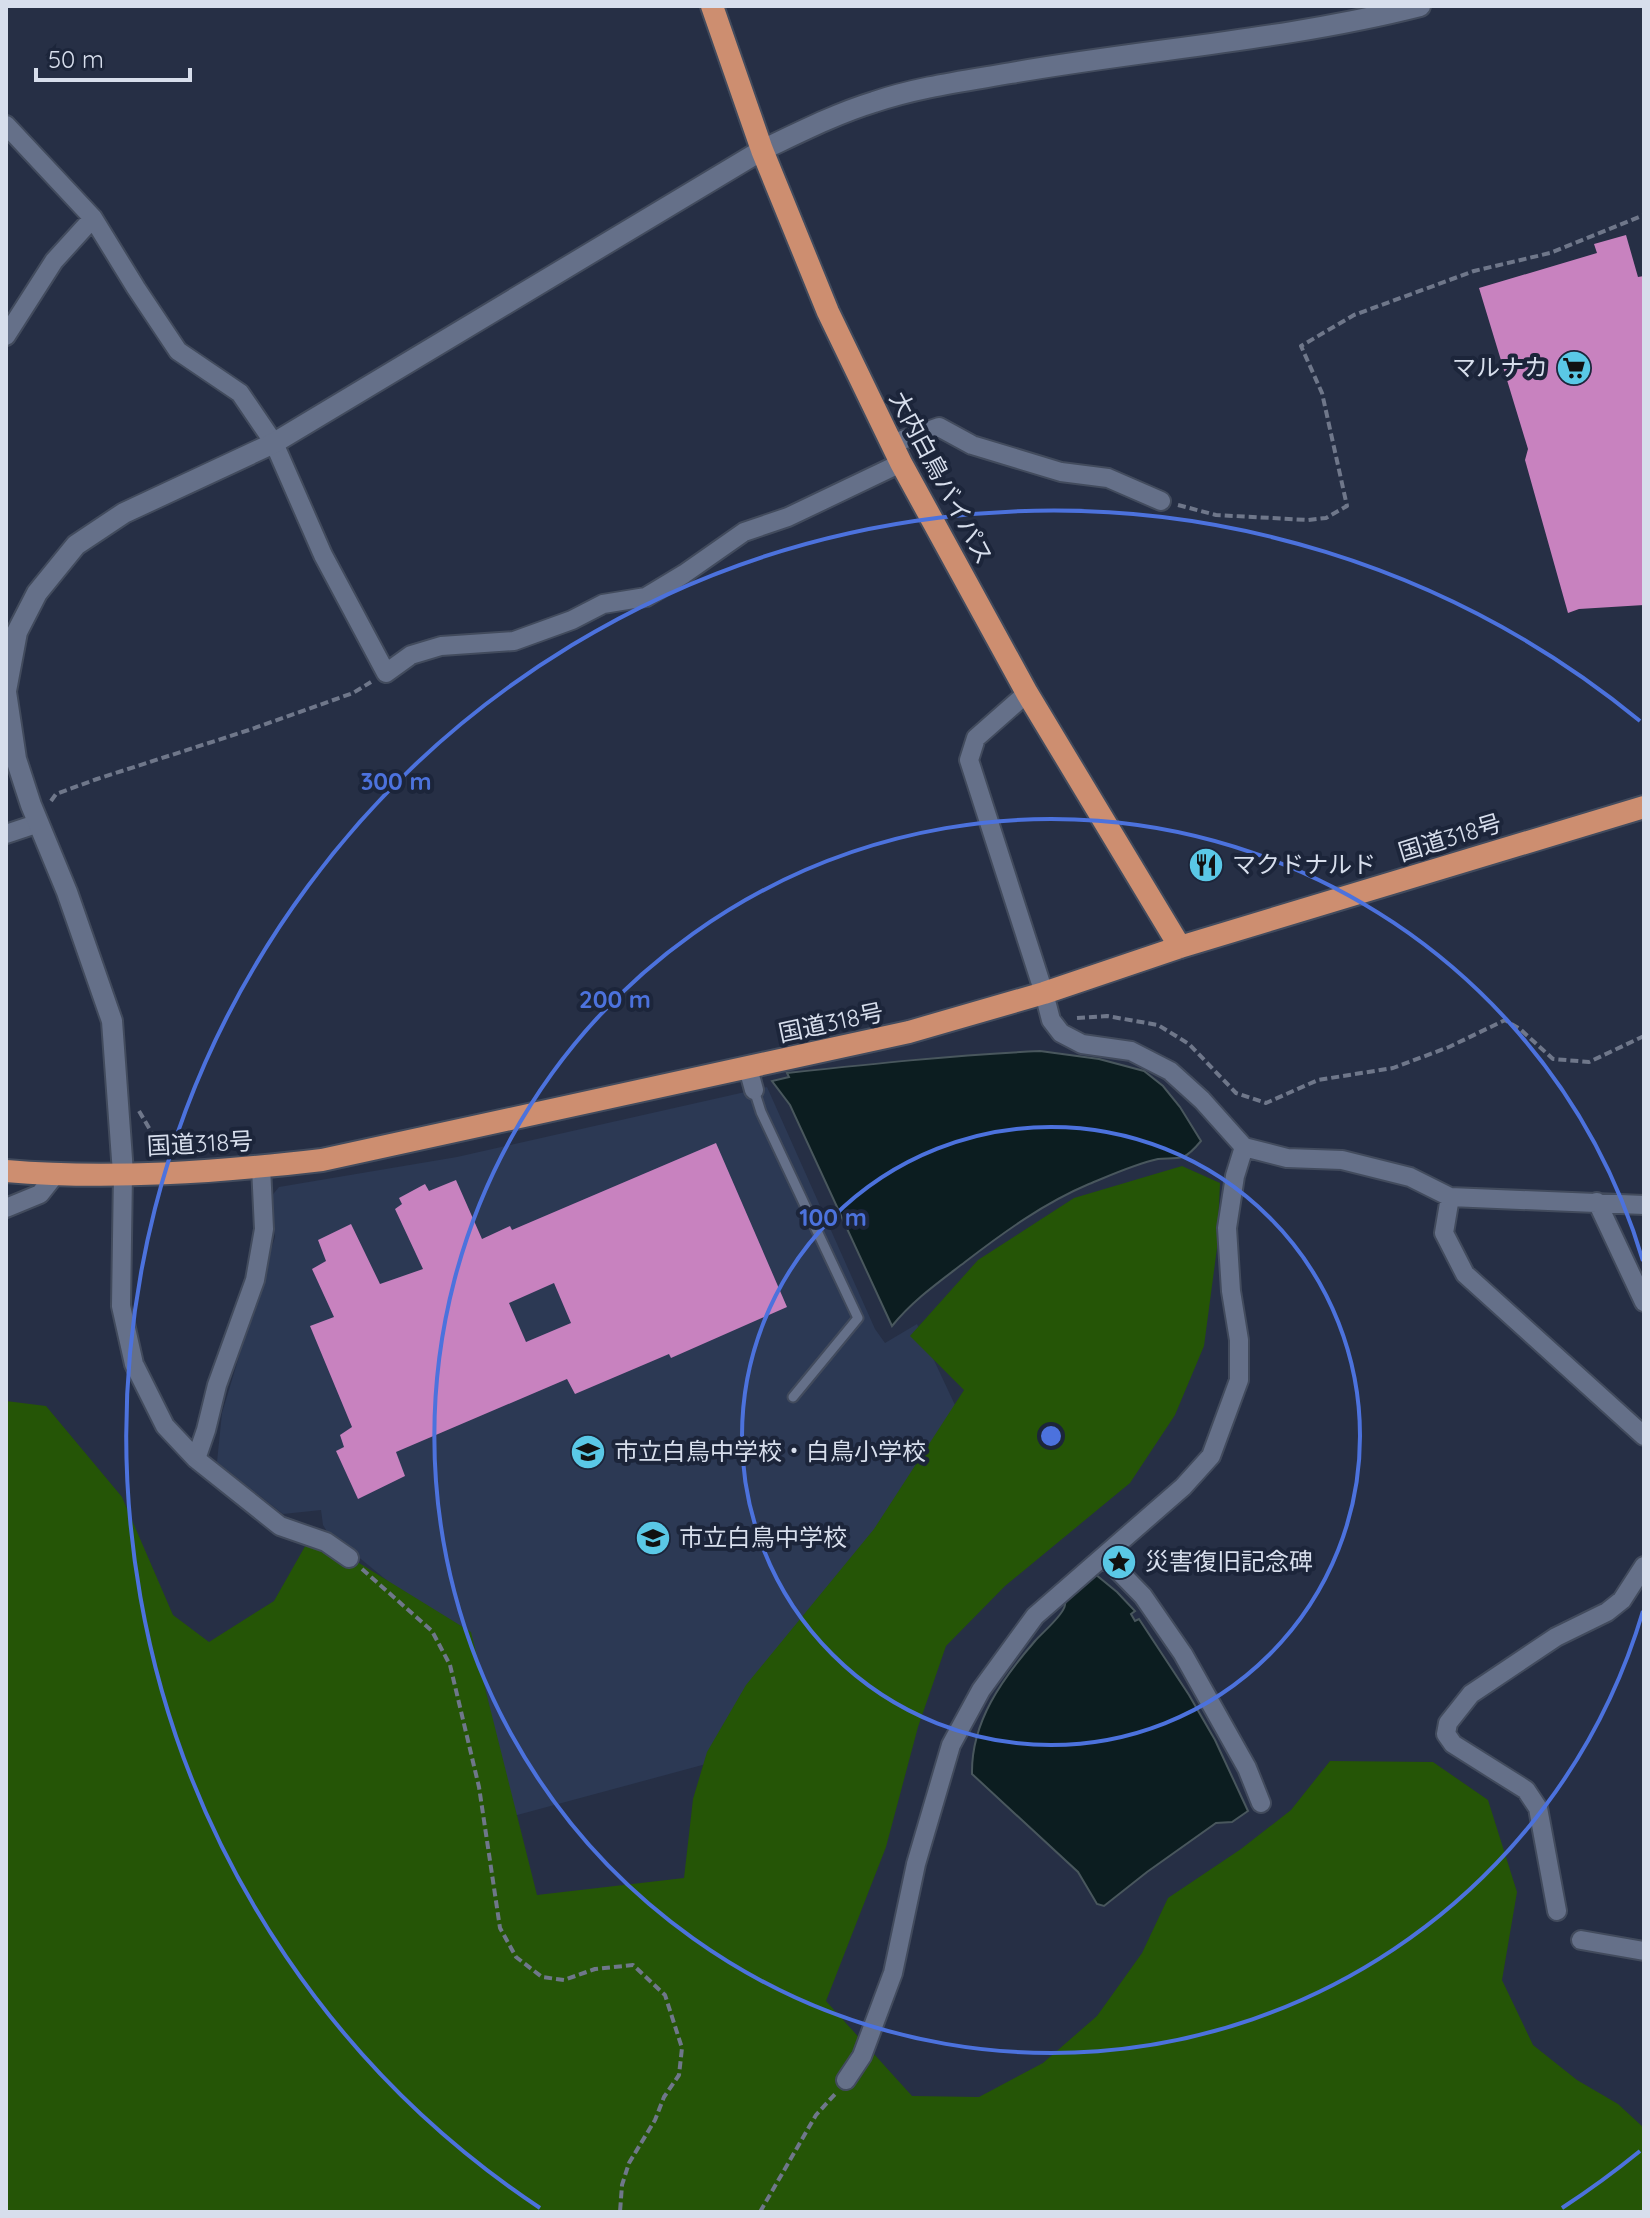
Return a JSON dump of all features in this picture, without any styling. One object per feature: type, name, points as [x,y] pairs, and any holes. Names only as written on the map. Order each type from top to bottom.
[{"type":"highway","name":"大内白鳥バイパス","points":[[712,6],[762,150],[828,312],[896,454],[1027,693],[1180,947]]},
{"type":"highway","name":"国道318号","points":[[6,1171],[55,1175],[171,1172],[322,1160],[748,1068],[909,1032],[1044,993],[1180,947],[1644,807]]},
{"type":"street","points":[[349,1558],[326,1542],[280,1526],[196,1459],[165,1426],[134,1364],[121,1306],[123,1173],[112,1021],[16,759],[6,692],[12,629],[76,545],[124,513],[274,443],[762,150],[811,127],[873,102],[934,86],[1095,58],[1246,39],[1369,19],[1420,6]]},
{"type":"street","points":[[6,125],[93,218],[178,351],[240,393],[274,443],[323,555],[386,673],[411,655],[441,646],[514,641],[572,620],[603,604],[646,597],[744,532],[788,517],[939,427],[972,445],[1061,472],[1108,478],[1161,501]]},
{"type":"street","points":[[6,336],[54,261],[93,218]]},
{"type":"street","points":[[1027,693],[976,738],[969,760],[1051,1020],[1061,1033],[1082,1044],[1131,1051],[1170,1071],[1202,1100],[1244,1147],[1287,1158],[1342,1160],[1410,1177],[1450,1197],[1644,1205]]},
{"type":"street","points":[[6,834],[39,823]]},
{"type":"street","points":[[748,1068],[754,1090]]},
{"type":"street","points":[[846,2080],[862,2056],[893,1973],[916,1864],[951,1745],[981,1690],[1035,1616],[1183,1487],[1211,1456],[1239,1380],[1239,1340],[1231,1291],[1227,1228],[1235,1176],[1244,1147]]},
{"type":"street","points":[[196,1459],[217,1385],[255,1280],[264,1229],[261,1167]]},
{"type":"street","points":[[6,1208],[40,1194],[55,1175]]},
{"type":"street","points":[[1450,1197],[1444,1233],[1465,1274],[1644,1436]]},
{"type":"street","points":[[1597,1202],[1644,1302]]},
{"type":"street","points":[[1104,1556],[1143,1596],[1183,1654],[1234,1742],[1261,1803]]},
{"type":"street","points":[[1557,1911],[1538,1808],[1526,1790],[1453,1744],[1446,1734],[1448,1723],[1471,1694],[1556,1637],[1607,1612],[1622,1600],[1644,1566]]},
{"type":"street","points":[[1581,1940],[1644,1951]]},
{"type":"lane","points":[[754,1090],[761,1112],[858,1318],[793,1397]]},
{"type":"path","points":[[1161,501],[1216,515],[1308,520],[1326,518],[1347,506],[1322,393],[1301,346],[1354,315],[1474,271],[1550,253],[1644,215]]},
{"type":"path","points":[[48,804],[56,794],[97,779],[353,693],[386,673]]},
{"type":"path","points":[[1051,1020],[1107,1016],[1158,1025],[1189,1044],[1236,1093],[1266,1103],[1318,1080],[1393,1068],[1449,1047],[1505,1020],[1520,1029],[1553,1059],[1589,1062],[1644,1036]]},
{"type":"path","points":[[139,1110],[163,1150],[171,1172]]},
{"type":"path","points":[[349,1558],[432,1631],[450,1665],[479,1787],[500,1928],[516,1957],[542,1977],[564,1980],[595,1969],[633,1965],[665,1995],[682,2048],[679,2075],[629,2163],[622,2185],[620,2212]]},
{"type":"path","points":[[760,2212],[816,2115],[846,2080]]},
{"type":"shaded area","points":[[1040,1051],[1099,1059],[1144,1071],[1163,1086],[1201,1141],[1183,1157],[1158,1159],[1132,1167],[1040,1209],[936,1284],[892,1326],[790,1105],[772,1081],[789,1077],[787,1073]]},
{"type":"shaded area","name":"市立白鳥中学校・白鳥小学校","points":[[767,1087],[875,1329],[885,1343],[917,1324],[962,1420],[743,1754],[499,1820],[423,1610],[331,1538],[323,1525],[321,1510],[283,1514],[217,1462],[222,1413],[275,1237],[270,1198],[279,1187],[457,1157]]},
{"type":"shaded area","points":[[1095,1574],[1135,1611],[1131,1614],[1135,1621],[1139,1619],[1215,1740],[1248,1811],[1232,1822],[1216,1823],[1104,1906],[1097,1904],[1078,1872],[972,1774],[977,1737],[1000,1686],[1059,1616],[1066,1596]]},
{"type":"green space","points":[[1182,1166],[1220,1183],[1217,1248],[1204,1346],[1175,1415],[1130,1483],[1005,1586],[946,1646],[918,1727],[886,1847],[826,2001],[912,2096],[979,2097],[1043,2063],[1097,2016],[1142,1953],[1168,1898],[1241,1849],[1291,1810],[1330,1761],[1433,1762],[1488,1800],[1517,1892],[1502,1980],[1533,2045],[1577,2080],[1618,2104],[1644,2128],[1644,2212],[6,2212],[6,1401],[46,1406],[122,1497],[173,1615],[209,1642],[274,1601],[312,1534],[471,1632],[537,1895],[684,1878],[693,1799],[707,1752],[746,1685],[874,1529],[964,1390],[910,1336],[978,1260],[1074,1198]]},
{"type":"building","name":"マルナカ","points":[[1626,235],[1638,277],[1644,276],[1644,605],[1579,609],[1568,613],[1525,460],[1528,449],[1479,288],[1597,253],[1594,244]]},
{"type":"building","points":[[716,1143],[787,1307],[671,1358],[669,1354],[575,1394],[567,1379],[396,1452],[405,1476],[358,1499],[336,1451],[344,1447],[340,1435],[352,1427],[310,1326],[334,1317],[312,1269],[326,1261],[318,1240],[351,1224],[380,1284],[423,1269],[395,1209],[402,1204],[399,1198],[425,1184],[429,1191],[456,1180],[482,1239],[510,1226],[512,1230]],"holes":[[[554,1283],[571,1323],[526,1342],[509,1303]]]},
{"type":"place","name":"マルナカ","points":[[1574,368]]},
{"type":"place","name":"マクドナルド","points":[[1206,865]]},
{"type":"place","name":"市立白鳥中学校・白鳥小学校","points":[[588,1452]]},
{"type":"place","name":"市立白鳥中学校","points":[[653,1538]]},
{"type":"place","name":"災害復旧記念碑","points":[[1119,1562]]}]
